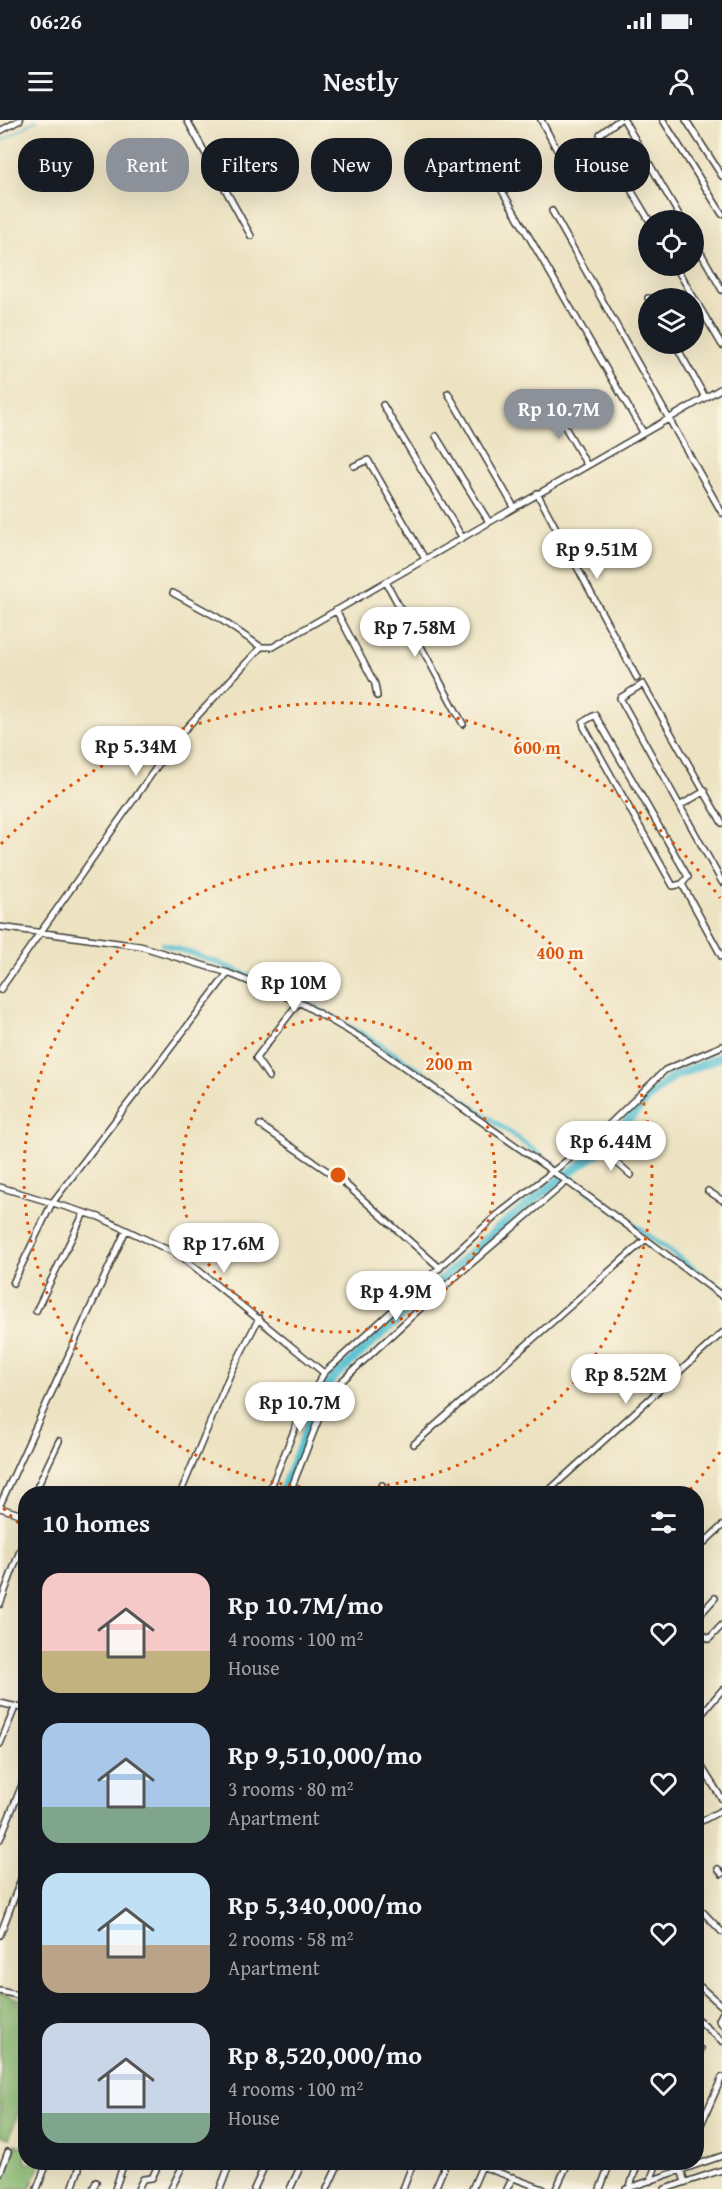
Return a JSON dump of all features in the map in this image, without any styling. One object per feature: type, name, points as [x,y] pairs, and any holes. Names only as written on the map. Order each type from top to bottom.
[{"type":"street","points":[[0,131],[20,120]]},
{"type":"street","points":[[186,120],[251,236]]},
{"type":"street","points":[[540,120],[554,145]]},
{"type":"street","points":[[642,210],[600,138],[600,134],[621,120],[676,210]]},
{"type":"street","points":[[663,120],[722,214]]},
{"type":"street","points":[[686,120],[722,176]]},
{"type":"street","points":[[503,192],[643,432]]},
{"type":"street","points":[[552,211],[666,419],[722,513]]},
{"type":"street","points":[[704,258],[722,290]]},
{"type":"street","points":[[681,276],[722,345]]},
{"type":"street","points":[[681,354],[705,397]]},
{"type":"street","points":[[173,593],[217,617],[261,647],[273,647],[722,387]]},
{"type":"street","points":[[448,393],[514,507]]},
{"type":"street","points":[[551,403],[587,465]]},
{"type":"street","points":[[383,405],[462,537]]},
{"type":"street","points":[[436,436],[489,522]]},
{"type":"street","points":[[354,466],[368,460],[425,559]]},
{"type":"street","points":[[537,494],[637,678]]},
{"type":"street","points":[[386,582],[464,723]]},
{"type":"street","points":[[336,610],[375,684],[377,696]]},
{"type":"street","points":[[0,990],[177,738],[261,647]]},
{"type":"street","points":[[722,824],[643,684],[620,698],[722,882]]},
{"type":"street","points":[[597,715],[688,878],[682,884],[673,886],[584,727],[584,722],[597,715]]},
{"type":"street","points":[[681,805],[705,791]]},
{"type":"street","points":[[682,884],[722,957]]},
{"type":"street","points":[[0,927],[140,946],[228,973],[298,1002],[368,1042],[554,1172],[722,1296]]},
{"type":"street","points":[[13,1283],[52,1203],[228,973]]},
{"type":"street","points":[[269,1077],[256,1058],[298,1002]]},
{"type":"street","points":[[271,1486],[303,1409],[324,1373],[496,1216],[561,1165],[595,1143],[665,1070],[722,1046]]},
{"type":"street","points":[[260,1125],[342,1181],[440,1268]]},
{"type":"street","points":[[595,1143],[631,1175]]},
{"type":"street","points":[[292,1486],[329,1393],[446,1285],[564,1181]]},
{"type":"street","points":[[0,1187],[84,1213],[126,1230],[188,1260],[324,1373]]},
{"type":"street","points":[[708,1191],[722,1200]]},
{"type":"street","points":[[36,1311],[84,1213]]},
{"type":"street","points":[[18,1512],[0,1506],[126,1230]]},
{"type":"street","points":[[414,1444],[646,1239]]},
{"type":"street","points":[[183,1486],[231,1372],[259,1318]]},
{"type":"street","points":[[554,1486],[722,1333]]},
{"type":"street","points":[[38,1486],[59,1441]]},
{"type":"street","points":[[704,1543],[722,1526]]},
{"type":"street","points":[[0,1604],[18,1556]]},
{"type":"street","points":[[704,1610],[715,1598]]},
{"type":"street","points":[[704,1635],[709,1639],[722,1625]]},
{"type":"street","points":[[704,1711],[722,1690]]},
{"type":"street","points":[[0,1703],[18,1707]]},
{"type":"street","points":[[0,1744],[14,1710]]},
{"type":"street","points":[[704,1770],[722,1798]]},
{"type":"street","points":[[0,1839],[3,1824],[18,1792]]},
{"type":"street","points":[[704,1819],[722,1809]]},
{"type":"street","points":[[0,1935],[18,1887]]},
{"type":"street","points":[[704,1913],[722,1932]]},
{"type":"street","points":[[704,1990],[722,2006]]},
{"type":"street","points":[[0,1991],[18,1996]]},
{"type":"street","points":[[722,2014],[718,2020],[722,2024]]},
{"type":"street","points":[[704,2025],[722,2041]]},
{"type":"street","points":[[704,2118],[722,2077]]},
{"type":"street","points":[[0,2173],[8,2152]]},
{"type":"street","points":[[704,2162],[722,2155]]},
{"type":"street","points":[[37,2189],[44,2170]]},
{"type":"street","points":[[72,2189],[79,2170]]},
{"type":"street","points":[[115,2189],[122,2170]]},
{"type":"street","points":[[138,2189],[143,2179],[152,2178],[157,2170]]},
{"type":"street","points":[[171,2189],[180,2170]]},
{"type":"street","points":[[220,2189],[227,2170]]},
{"type":"street","points":[[254,2189],[263,2170]]},
{"type":"street","points":[[291,2189],[299,2170]]},
{"type":"street","points":[[327,2189],[336,2170]]},
{"type":"street","points":[[403,2189],[410,2170]]},
{"type":"street","points":[[435,2189],[443,2170]]},
{"type":"street","points":[[472,2189],[480,2170]]},
{"type":"street","points":[[499,2170],[539,2188]]},
{"type":"street","points":[[556,2189],[565,2170]]},
{"type":"street","points":[[600,2189],[607,2170]]},
{"type":"street","points":[[628,2189],[635,2170]]},
{"type":"street","points":[[650,2181],[654,2170]]},
{"type":"street","points":[[628,2189],[681,2170],[685,2182]]},
{"type":"street","points":[[659,2178],[663,2189],[722,2170]]},
{"type":"street","points":[[507,2189],[513,2177]]},
{"type":"street","points":[[93,2189],[96,2182]]},
{"type":"green space","points":[[0,1992],[18,1999],[18,2113],[9,2138],[0,2135]]},
{"type":"green space","points":[[16,2144],[18,2145],[18,2170],[37,2170],[30,2189],[0,2189]]},
{"type":"waterway","points":[[0,142],[37,120]]},
{"type":"waterway","points":[[163,944],[258,979],[346,1025],[388,1050],[513,1135],[722,1290]]},
{"type":"waterway","points":[[284,1486],[323,1391],[334,1377],[496,1230],[600,1151],[648,1098],[673,1077],[722,1056]]}]
